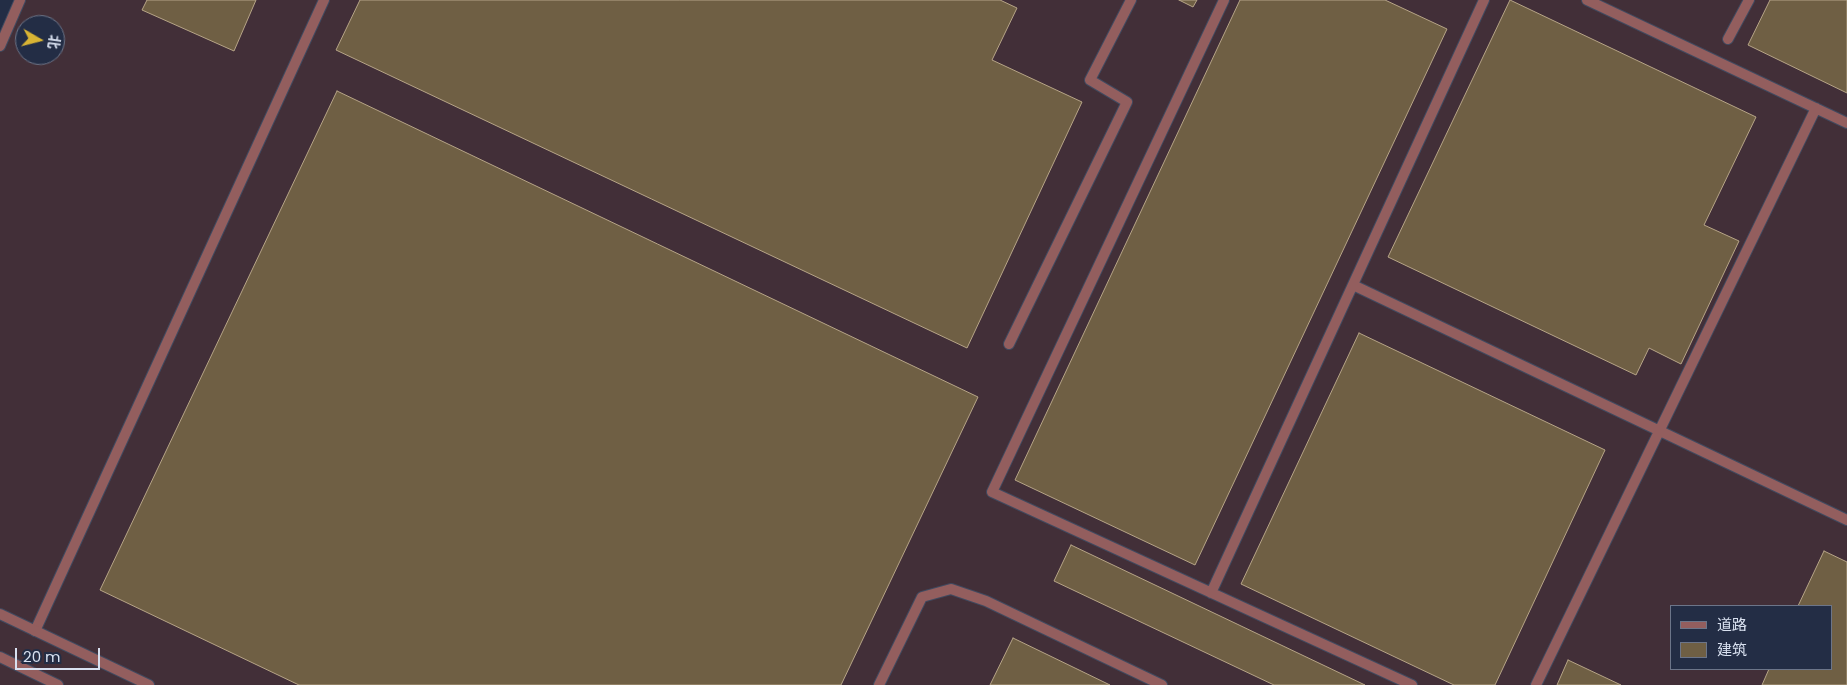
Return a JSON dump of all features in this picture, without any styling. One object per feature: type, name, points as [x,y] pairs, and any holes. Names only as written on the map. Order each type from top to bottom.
[{"type":"street","points":[[0,46],[20,0]]},
{"type":"street","points":[[34,631],[324,0]]},
{"type":"street","points":[[1009,344],[1127,102],[1090,80],[1131,0]]},
{"type":"street","points":[[1224,0],[992,492],[1412,685]]},
{"type":"street","points":[[1211,593],[1484,0]]},
{"type":"street","points":[[1587,0],[1847,123]]},
{"type":"street","points":[[1728,39],[1749,0]]},
{"type":"street","points":[[1536,685],[1816,108]]},
{"type":"street","points":[[1353,285],[1847,520]]},
{"type":"street","points":[[880,685],[922,597],[951,589],[986,601],[1162,685]]},
{"type":"street","points":[[0,614],[149,685]]},
{"type":"street","points":[[0,657],[58,685]]},
{"type":"shaded area","points":[[18,0],[1847,0],[1847,685],[0,685],[0,40]]},
{"type":"building","points":[[147,0],[256,0],[234,51],[142,10]]},
{"type":"building","points":[[360,0],[1000,0],[1017,8],[992,60],[1082,102],[967,348],[336,50]]},
{"type":"building","points":[[1179,0],[1197,0],[1193,7]]},
{"type":"building","points":[[1240,0],[1385,0],[1447,29],[1195,565],[1015,480]]},
{"type":"building","points":[[1510,0],[1756,117],[1704,225],[1739,241],[1681,364],[1649,348],[1636,375],[1388,257]]},
{"type":"building","points":[[1770,0],[1847,0],[1847,93],[1748,45]]},
{"type":"building","points":[[337,91],[978,397],[841,685],[299,685],[100,590]]},
{"type":"building","points":[[1359,333],[1605,450],[1495,685],[1454,685],[1241,584]]},
{"type":"building","points":[[1071,545],[1365,685],[1274,685],[1054,581]]},
{"type":"building","points":[[1824,551],[1847,562],[1847,685],[1762,685],[1769,670],[1832,670],[1832,605],[1798,605]]},
{"type":"building","points":[[1013,638],[1110,685],[990,685]]},
{"type":"building","points":[[1568,660],[1621,685],[1557,685]]}]
